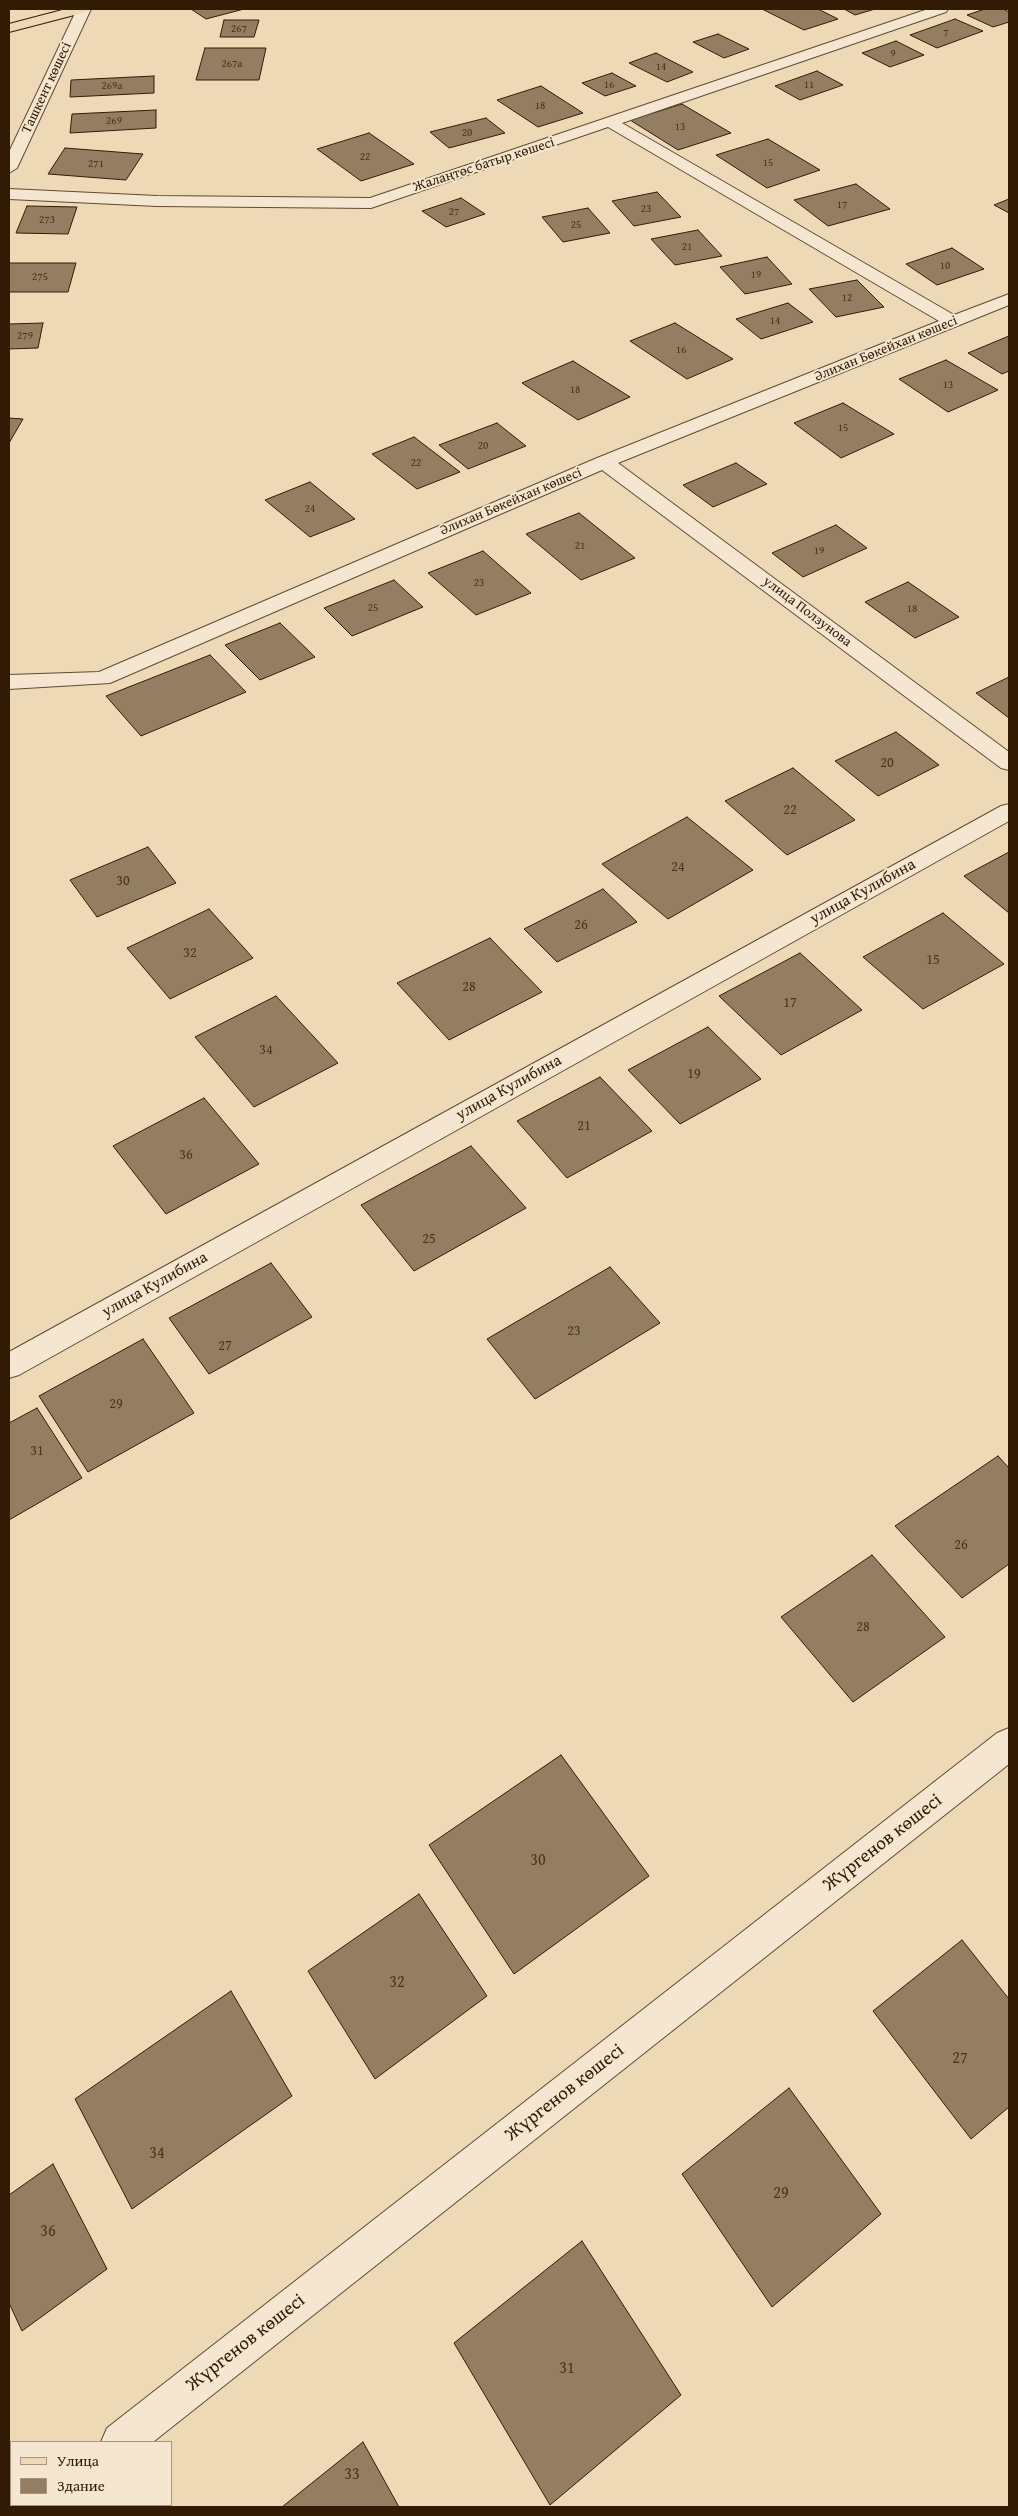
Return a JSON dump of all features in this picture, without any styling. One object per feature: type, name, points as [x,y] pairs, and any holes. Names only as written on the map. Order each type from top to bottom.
[{"type":"main road","points":[[9,28],[83,9]]},
{"type":"street","name":"Ташкент көшесі","points":[[9,168],[83,9]]},
{"type":"street","name":"Жалаңтөс батыр көшесі","points":[[9,194],[157,201],[371,203],[611,123],[941,9]]},
{"type":"street","points":[[611,123],[954,322]]},
{"type":"street","name":"Әлихан Бөкейхан көшесі","points":[[9,682],[102,678],[604,462],[1009,300]]},
{"type":"street","name":"улица Ползунова","points":[[604,462],[1009,763]]},
{"type":"street","name":"улица Кулибина","points":[[9,1366],[1009,811]]},
{"type":"street","name":"Жүргенов көшесі","points":[[122,2441],[1009,1744]]},
{"type":"building","points":[[191,9],[244,9],[206,19]]},
{"type":"building","points":[[762,9],[818,9],[838,19],[804,30]]},
{"type":"building","points":[[844,9],[875,9],[855,15]]},
{"type":"building","points":[[985,9],[1003,9],[1009,12],[1009,22],[993,27],[967,15]]},
{"type":"building","points":[[955,19],[983,31],[937,48],[910,35]]},
{"type":"building","points":[[224,20],[259,20],[254,37],[220,37]]},
{"type":"building","points":[[718,34],[749,49],[724,58],[693,42]]},
{"type":"building","points":[[896,41],[924,55],[890,67],[862,53]]},
{"type":"building","points":[[205,48],[266,48],[259,80],[196,80]]},
{"type":"building","points":[[656,53],[693,72],[667,82],[629,63]]},
{"type":"building","points":[[817,71],[843,85],[800,100],[775,86]]},
{"type":"building","points":[[612,73],[636,86],[605,96],[582,83]]},
{"type":"building","points":[[154,76],[154,93],[70,97],[71,80]]},
{"type":"building","points":[[541,86],[583,113],[538,127],[497,100]]},
{"type":"building","points":[[682,104],[731,133],[678,150],[630,120]]},
{"type":"building","points":[[156,110],[156,128],[70,133],[72,114]]},
{"type":"building","points":[[486,118],[505,133],[449,148],[430,132]]},
{"type":"building","points":[[369,133],[414,164],[361,181],[317,149]]},
{"type":"building","points":[[768,139],[820,170],[767,188],[716,155]]},
{"type":"building","points":[[65,148],[143,154],[126,180],[48,174]]},
{"type":"building","points":[[856,184],[890,209],[828,226],[794,200]]},
{"type":"building","points":[[657,192],[681,217],[634,226],[612,201]]},
{"type":"building","points":[[461,198],[485,214],[446,227],[422,211]]},
{"type":"building","points":[[1009,199],[1009,213],[994,205]]},
{"type":"building","points":[[27,206],[77,207],[68,234],[16,233]]},
{"type":"building","points":[[588,208],[610,233],[563,242],[542,217]]},
{"type":"building","points":[[698,230],[722,256],[675,265],[651,239]]},
{"type":"building","points":[[952,248],[984,269],[937,285],[906,264]]},
{"type":"building","points":[[767,257],[792,284],[745,294],[720,267]]},
{"type":"building","points":[[9,263],[76,263],[68,292],[9,292]]},
{"type":"building","points":[[857,280],[884,307],[836,317],[809,289]]},
{"type":"building","points":[[788,303],[813,322],[761,339],[736,319]]},
{"type":"building","points":[[43,323],[38,348],[9,349],[9,324]]},
{"type":"building","points":[[675,323],[733,359],[687,379],[630,341]]},
{"type":"building","points":[[1009,336],[1009,371],[1002,374],[968,353]]},
{"type":"building","points":[[946,360],[998,390],[948,412],[899,379]]},
{"type":"building","points":[[573,361],[630,397],[578,420],[522,383]]},
{"type":"building","points":[[843,403],[894,434],[841,458],[794,423]]},
{"type":"building","points":[[9,418],[23,419],[9,443]]},
{"type":"building","points":[[497,423],[526,446],[468,469],[439,445]]},
{"type":"building","points":[[414,437],[460,472],[417,489],[372,454]]},
{"type":"building","points":[[736,463],[767,484],[713,507],[683,485]]},
{"type":"building","points":[[310,482],[355,519],[310,537],[265,500]]},
{"type":"building","points":[[579,513],[635,558],[581,580],[526,534]]},
{"type":"building","points":[[836,525],[867,548],[803,577],[772,553]]},
{"type":"building","points":[[483,551],[531,593],[476,615],[428,573]]},
{"type":"building","points":[[394,580],[423,607],[352,636],[324,608]]},
{"type":"building","points":[[908,582],[959,617],[915,638],[865,602]]},
{"type":"building","points":[[280,623],[315,657],[260,680],[225,645]]},
{"type":"building","points":[[210,655],[246,692],[141,736],[106,696]]},
{"type":"building","points":[[1009,677],[1009,718],[976,693]]},
{"type":"building","points":[[896,732],[939,765],[878,796],[835,761]]},
{"type":"building","points":[[793,768],[855,820],[787,855],[725,801]]},
{"type":"building","points":[[687,817],[753,870],[668,919],[602,864]]},
{"type":"building","points":[[148,847],[176,883],[97,917],[70,880]]},
{"type":"building","points":[[1009,852],[1009,913],[964,876]]},
{"type":"building","points":[[603,889],[637,922],[557,962],[524,929]]},
{"type":"building","points":[[209,909],[253,958],[170,999],[127,948]]},
{"type":"building","points":[[943,913],[1004,964],[923,1009],[863,957]]},
{"type":"building","points":[[490,938],[542,992],[449,1040],[397,983]]},
{"type":"building","points":[[800,953],[862,1010],[781,1055],[719,996]]},
{"type":"building","points":[[276,996],[338,1063],[254,1107],[195,1037]]},
{"type":"building","points":[[708,1027],[761,1079],[680,1124],[628,1070]]},
{"type":"building","points":[[600,1077],[652,1131],[567,1178],[517,1121]]},
{"type":"building","points":[[204,1098],[259,1164],[166,1214],[113,1146]]},
{"type":"building","points":[[471,1146],[526,1208],[414,1271],[361,1205]]},
{"type":"building","points":[[271,1263],[312,1317],[209,1374],[169,1318]]},
{"type":"building","points":[[610,1267],[660,1323],[535,1399],[487,1339]]},
{"type":"building","points":[[143,1339],[194,1413],[88,1472],[39,1396]]},
{"type":"building","points":[[37,1408],[82,1478],[9,1520],[9,1423]]},
{"type":"building","points":[[998,1456],[1009,1468],[1009,1564],[962,1598],[895,1526]]},
{"type":"building","points":[[872,1555],[945,1637],[853,1702],[781,1617]]},
{"type":"building","points":[[561,1755],[649,1876],[514,1974],[429,1845]]},
{"type":"building","points":[[419,1894],[487,1996],[375,2079],[308,1971]]},
{"type":"building","points":[[962,1940],[1009,1999],[1009,2107],[971,2139],[873,2011]]},
{"type":"building","points":[[231,1991],[292,2096],[132,2209],[75,2099]]},
{"type":"building","points":[[789,2088],[881,2214],[772,2307],[682,2174]]},
{"type":"building","points":[[53,2164],[107,2269],[22,2331],[9,2303],[9,2195]]},
{"type":"building","points":[[582,2241],[681,2395],[550,2505],[454,2343]]},
{"type":"building","points":[[363,2442],[399,2507],[282,2507]]}]
